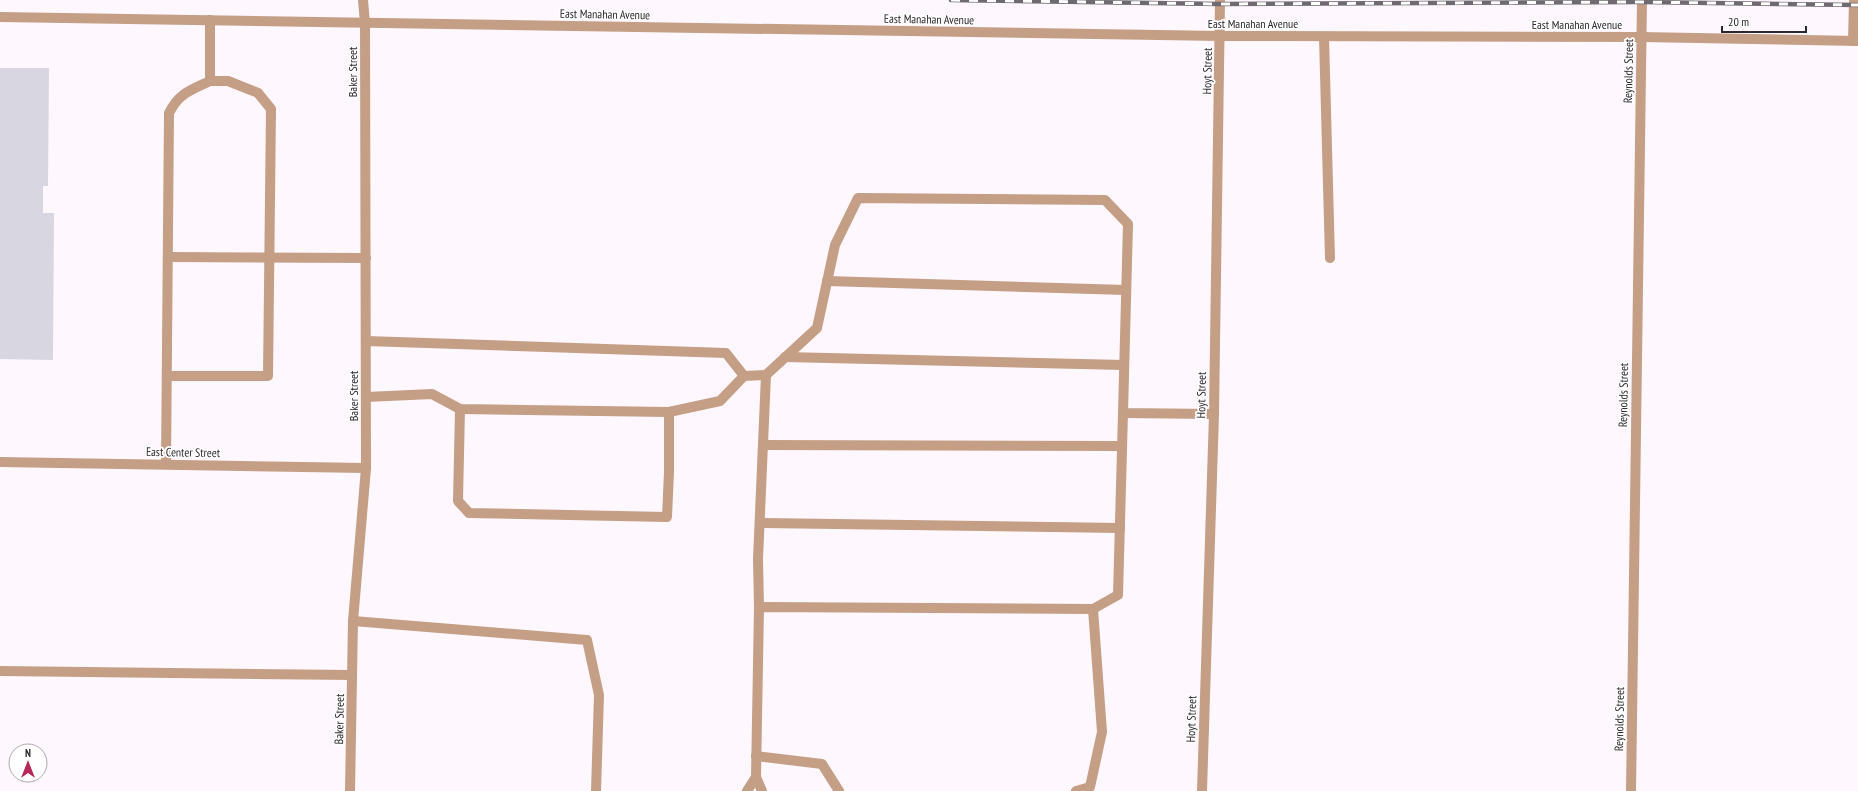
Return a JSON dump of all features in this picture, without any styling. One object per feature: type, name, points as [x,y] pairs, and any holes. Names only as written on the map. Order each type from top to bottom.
[{"type":"street","name":"Baker Street","points":[[350,791],[353,621],[366,468],[365,23],[363,0]]},
{"type":"street","name":"Hoyt Street","points":[[1202,791],[1214,414],[1221,36],[1220,0]]},
{"type":"street","name":"Reynolds Street","points":[[1631,791],[1642,0]]},
{"type":"street","points":[[1854,0],[1856,41]]},
{"type":"street","name":"East Manahan Avenue","points":[[0,17],[1221,36],[1641,37],[1856,41]]},
{"type":"street","points":[[210,20],[210,81]]},
{"type":"street","points":[[1324,37],[1330,258]]},
{"type":"street","points":[[166,464],[168,257],[170,112],[176,99],[188,91],[210,81],[228,81],[258,93],[271,109],[268,376],[167,376]]},
{"type":"street","points":[[366,397],[432,394],[460,409],[669,412],[720,401],[744,376],[766,375],[817,328],[835,245],[858,198],[1105,200],[1128,224],[1118,595],[1093,610],[759,607]]},
{"type":"street","points":[[168,257],[366,258]]},
{"type":"street","points":[[827,281],[1126,290]]},
{"type":"street","points":[[366,341],[726,353],[744,376]]},
{"type":"street","points":[[785,357],[1124,365]]},
{"type":"street","points":[[762,791],[756,777],[756,756],[759,607],[758,559],[766,375]]},
{"type":"street","points":[[460,409],[458,501],[469,513],[666,517],[669,472],[669,412]]},
{"type":"street","points":[[1123,413],[1214,414]]},
{"type":"street","points":[[763,445],[1122,446]]},
{"type":"street","name":"East Center Street","points":[[0,462],[366,468]]},
{"type":"street","points":[[760,523],[1120,528]]},
{"type":"street","points":[[1076,791],[1090,787],[1102,732],[1093,610]]},
{"type":"street","points":[[353,621],[587,640],[599,695],[596,791]]},
{"type":"street","points":[[0,671],[352,674]]},
{"type":"street","points":[[756,756],[822,764],[839,791]]},
{"type":"street","points":[[747,791],[756,777]]},
{"type":"building","points":[[0,68],[49,68],[48,186],[43,186],[43,213],[54,213],[53,360],[0,359]]},
{"type":"railway","points":[[951,0],[1220,4],[1642,2],[1858,5]]}]
